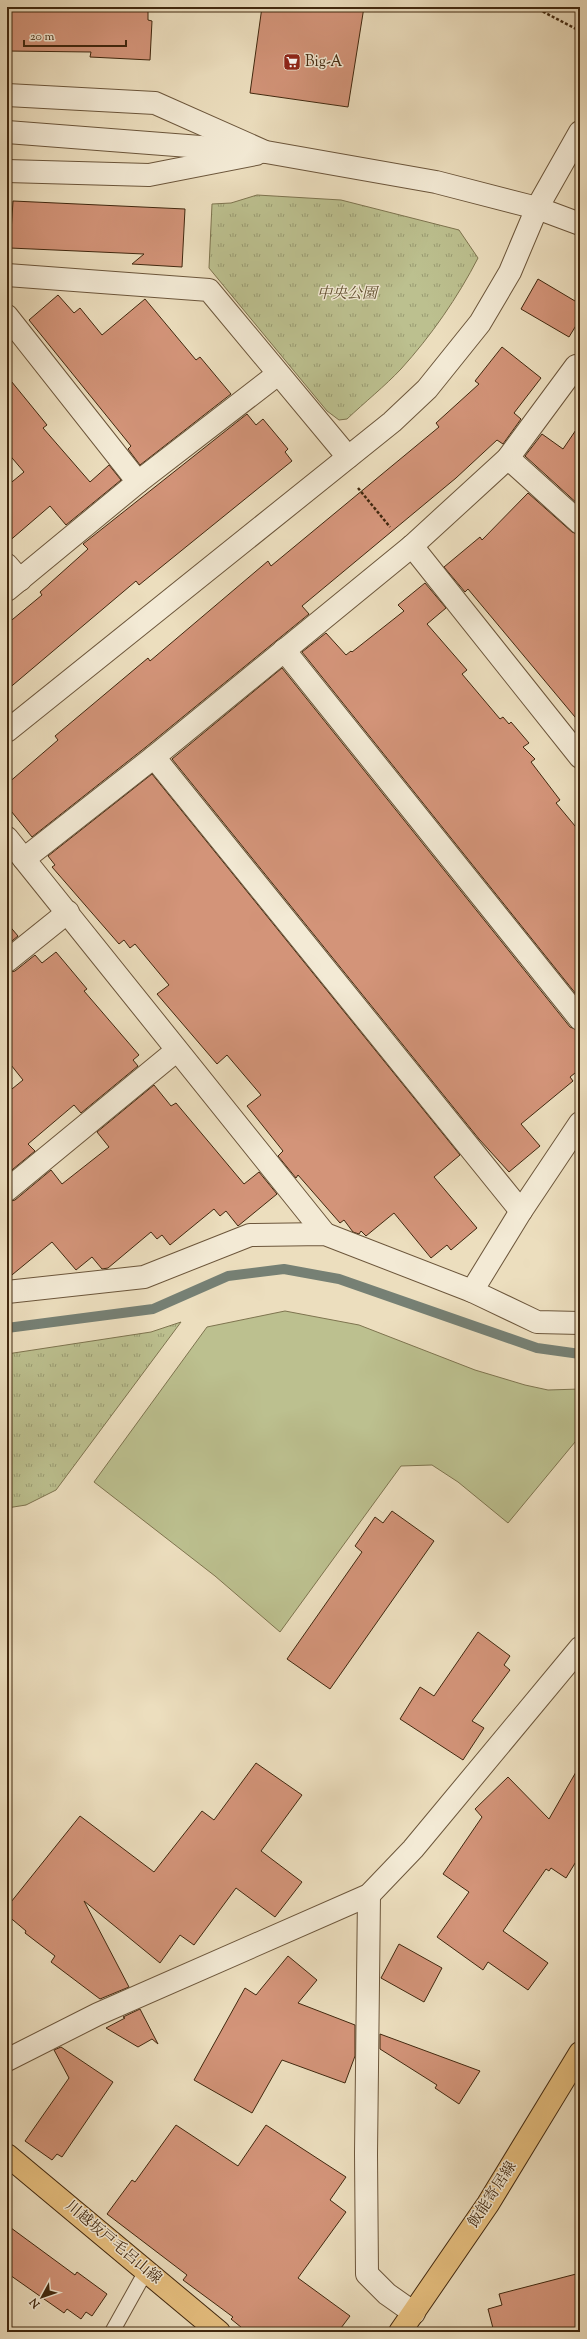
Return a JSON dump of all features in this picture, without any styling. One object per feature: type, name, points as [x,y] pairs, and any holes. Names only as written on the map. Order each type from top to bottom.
[{"type":"main road","name":"飯能寄居線","points":[[400,2332],[488,2204],[580,2053]]},
{"type":"main road","name":"川越坂戸毛呂山線","points":[[7,2155],[219,2332]]},
{"type":"street","points":[[7,95],[155,103],[266,152]]},
{"type":"street","points":[[7,132],[266,152],[436,182],[538,208],[580,224]]},
{"type":"street","points":[[7,731],[392,422],[427,389],[456,355],[480,323],[510,272],[538,208],[580,132]]},
{"type":"street","points":[[7,170],[149,175],[266,152]]},
{"type":"street","points":[[7,275],[208,290],[278,374],[344,461]]},
{"type":"street","points":[[7,316],[138,482]]},
{"type":"street","points":[[24,859],[154,757],[410,548],[508,458],[576,366],[580,368]]},
{"type":"street","points":[[11,578],[278,374]]},
{"type":"street","points":[[508,458],[580,523]]},
{"type":"street","points":[[410,548],[580,757]]},
{"type":"street","points":[[284,650],[580,1019]]},
{"type":"street","points":[[154,757],[521,1211]]},
{"type":"street","points":[[7,838],[68,912],[176,1051],[325,1234]]},
{"type":"street","points":[[7,961],[68,912]]},
{"type":"street","points":[[7,1190],[176,1051]]},
{"type":"street","points":[[472,1291],[521,1211],[580,1123]]},
{"type":"street","points":[[7,1292],[144,1277],[250,1235],[325,1234],[472,1291],[537,1322],[580,1323]]},
{"type":"street","points":[[7,2060],[98,2014],[369,1895],[412,1849],[580,1648]]},
{"type":"street","points":[[369,1895],[366,2154],[367,2274],[387,2294],[414,2313]]},
{"type":"lane","points":[[112,2332],[146,2271]]},
{"type":"path","points":[[534,7],[580,31]]},
{"type":"path","points":[[344,461],[410,548]]},
{"type":"green space","name":"中央公園","points":[[257,195],[341,200],[459,230],[478,258],[453,302],[423,343],[401,369],[382,388],[347,419],[339,420],[327,411],[209,268],[212,204],[231,203]]},
{"type":"green space","points":[[285,1311],[359,1325],[475,1370],[525,1385],[548,1390],[580,1389],[580,1436],[508,1523],[458,1482],[432,1465],[401,1466],[280,1632],[215,1576],[94,1482],[207,1327]]},
{"type":"green space","points":[[181,1322],[56,1490],[26,1505],[7,1508],[7,1354],[151,1332]]},
{"type":"building","points":[[7,7],[148,7],[148,20],[152,21],[150,60],[90,57],[91,52],[7,51]]},
{"type":"building","name":"Big-A","points":[[262,7],[364,7],[348,107],[250,93]]},
{"type":"building","points":[[13,201],[185,209],[182,267],[132,264],[144,254],[10,248]]},
{"type":"building","points":[[538,279],[580,304],[580,319],[569,337],[521,309]]},
{"type":"building","points":[[58,295],[74,313],[80,308],[102,335],[145,299],[196,360],[200,357],[231,394],[140,465],[128,449],[131,446],[29,320]]},
{"type":"building","points":[[502,347],[541,378],[514,413],[521,419],[503,444],[497,440],[456,478],[302,606],[309,614],[146,747],[32,837],[7,806],[7,784],[58,740],[55,736],[148,658],[150,661],[268,561],[271,566],[439,427],[436,423],[479,384],[475,381]]},
{"type":"building","points":[[7,376],[47,425],[43,428],[90,482],[109,465],[121,480],[66,525],[50,506],[7,543],[7,486],[24,472],[7,452]]},
{"type":"building","points":[[247,414],[256,425],[263,419],[288,449],[285,452],[292,461],[139,585],[136,581],[7,690],[7,624],[42,595],[40,592],[88,549],[83,544]]},
{"type":"building","points":[[580,424],[580,506],[525,456],[542,434],[563,449]]},
{"type":"building","points":[[528,493],[572,532],[580,535],[580,723],[468,589],[465,592],[444,567],[480,537],[482,540]]},
{"type":"building","points":[[425,583],[446,608],[427,624],[467,670],[462,674],[500,719],[503,717],[509,724],[511,722],[529,743],[523,747],[535,759],[531,762],[560,800],[556,803],[580,832],[580,999],[302,652],[326,633],[346,655],[351,651],[352,652],[404,611],[398,605]]},
{"type":"building","points":[[282,668],[570,1027],[580,1031],[580,1069],[570,1077],[573,1081],[521,1124],[540,1146],[509,1172],[479,1139],[172,759]]},
{"type":"building","points":[[152,774],[460,1155],[434,1177],[477,1228],[451,1250],[447,1245],[431,1258],[394,1213],[366,1236],[361,1231],[359,1234],[353,1232],[344,1220],[340,1223],[298,1175],[296,1178],[278,1156],[283,1151],[247,1106],[261,1095],[227,1055],[217,1064],[157,994],[169,985],[135,944],[130,948],[124,940],[119,944],[52,867],[55,865],[48,856]]},
{"type":"building","points":[[7,923],[18,936],[7,945]]},
{"type":"building","points":[[56,952],[87,989],[84,991],[139,1055],[133,1060],[138,1066],[81,1113],[74,1105],[28,1144],[35,1151],[7,1174],[7,1093],[23,1080],[7,1060],[7,973],[15,971],[35,955],[42,963]]},
{"type":"building","points":[[154,1085],[171,1106],[176,1103],[244,1184],[259,1172],[277,1194],[238,1226],[226,1211],[220,1216],[214,1209],[170,1245],[162,1235],[157,1239],[151,1232],[108,1268],[102,1269],[92,1257],[76,1270],[52,1242],[7,1279],[7,1202],[15,1200],[51,1170],[62,1184],[109,1147],[97,1132]]},
{"type":"building","points":[[392,1511],[434,1541],[330,1689],[287,1659],[362,1552],[355,1546],[375,1517],[383,1523]]},
{"type":"building","points":[[478,1632],[510,1656],[504,1665],[510,1670],[472,1721],[484,1728],[463,1760],[400,1719],[420,1687],[434,1696]]},
{"type":"building","points":[[256,1763],[302,1795],[261,1851],[302,1882],[275,1917],[236,1888],[194,1945],[180,1935],[160,1963],[84,1901],[129,1987],[100,1999],[51,1962],[55,1956],[25,1933],[26,1931],[7,1915],[7,1907],[80,1816],[154,1872],[202,1811],[214,1820]]},
{"type":"building","points":[[580,1765],[580,1855],[566,1878],[551,1868],[549,1871],[546,1869],[503,1931],[548,1963],[528,1990],[488,1962],[483,1970],[437,1937],[469,1892],[443,1874],[482,1817],[475,1809],[508,1777],[549,1819]]},
{"type":"building","points":[[399,1944],[442,1968],[424,2002],[381,1978]]},
{"type":"building","points":[[288,1956],[317,1980],[298,2003],[355,2025],[355,2056],[345,2083],[282,2060],[252,2113],[194,2080],[245,1988],[256,1995]]},
{"type":"building","points":[[140,2009],[158,2044],[152,2039],[138,2047],[106,2028],[125,2018],[123,2017]]},
{"type":"building","points":[[380,2034],[480,2071],[459,2104],[435,2088],[437,2085],[380,2049]]},
{"type":"building","points":[[61,2047],[113,2082],[62,2157],[57,2154],[52,2160],[25,2141],[69,2078],[54,2050]]},
{"type":"building","points":[[176,2125],[238,2166],[266,2125],[346,2177],[330,2200],[346,2212],[298,2278],[350,2316],[338,2332],[247,2332],[231,2319],[233,2317],[183,2280],[187,2275],[107,2214],[132,2180],[135,2182]]},
{"type":"building","points":[[7,2225],[75,2275],[77,2272],[107,2294],[92,2316],[86,2312],[81,2319],[67,2309],[64,2313],[7,2273]]},
{"type":"building","points":[[580,2273],[580,2332],[494,2332],[488,2309],[502,2305],[499,2294]]},
{"type":"waterway","points":[[7,1328],[153,1309],[228,1276],[284,1269],[339,1279],[537,1348],[580,1354]]},
{"type":"place","name":"Big-A","points":[[292,62]]}]
